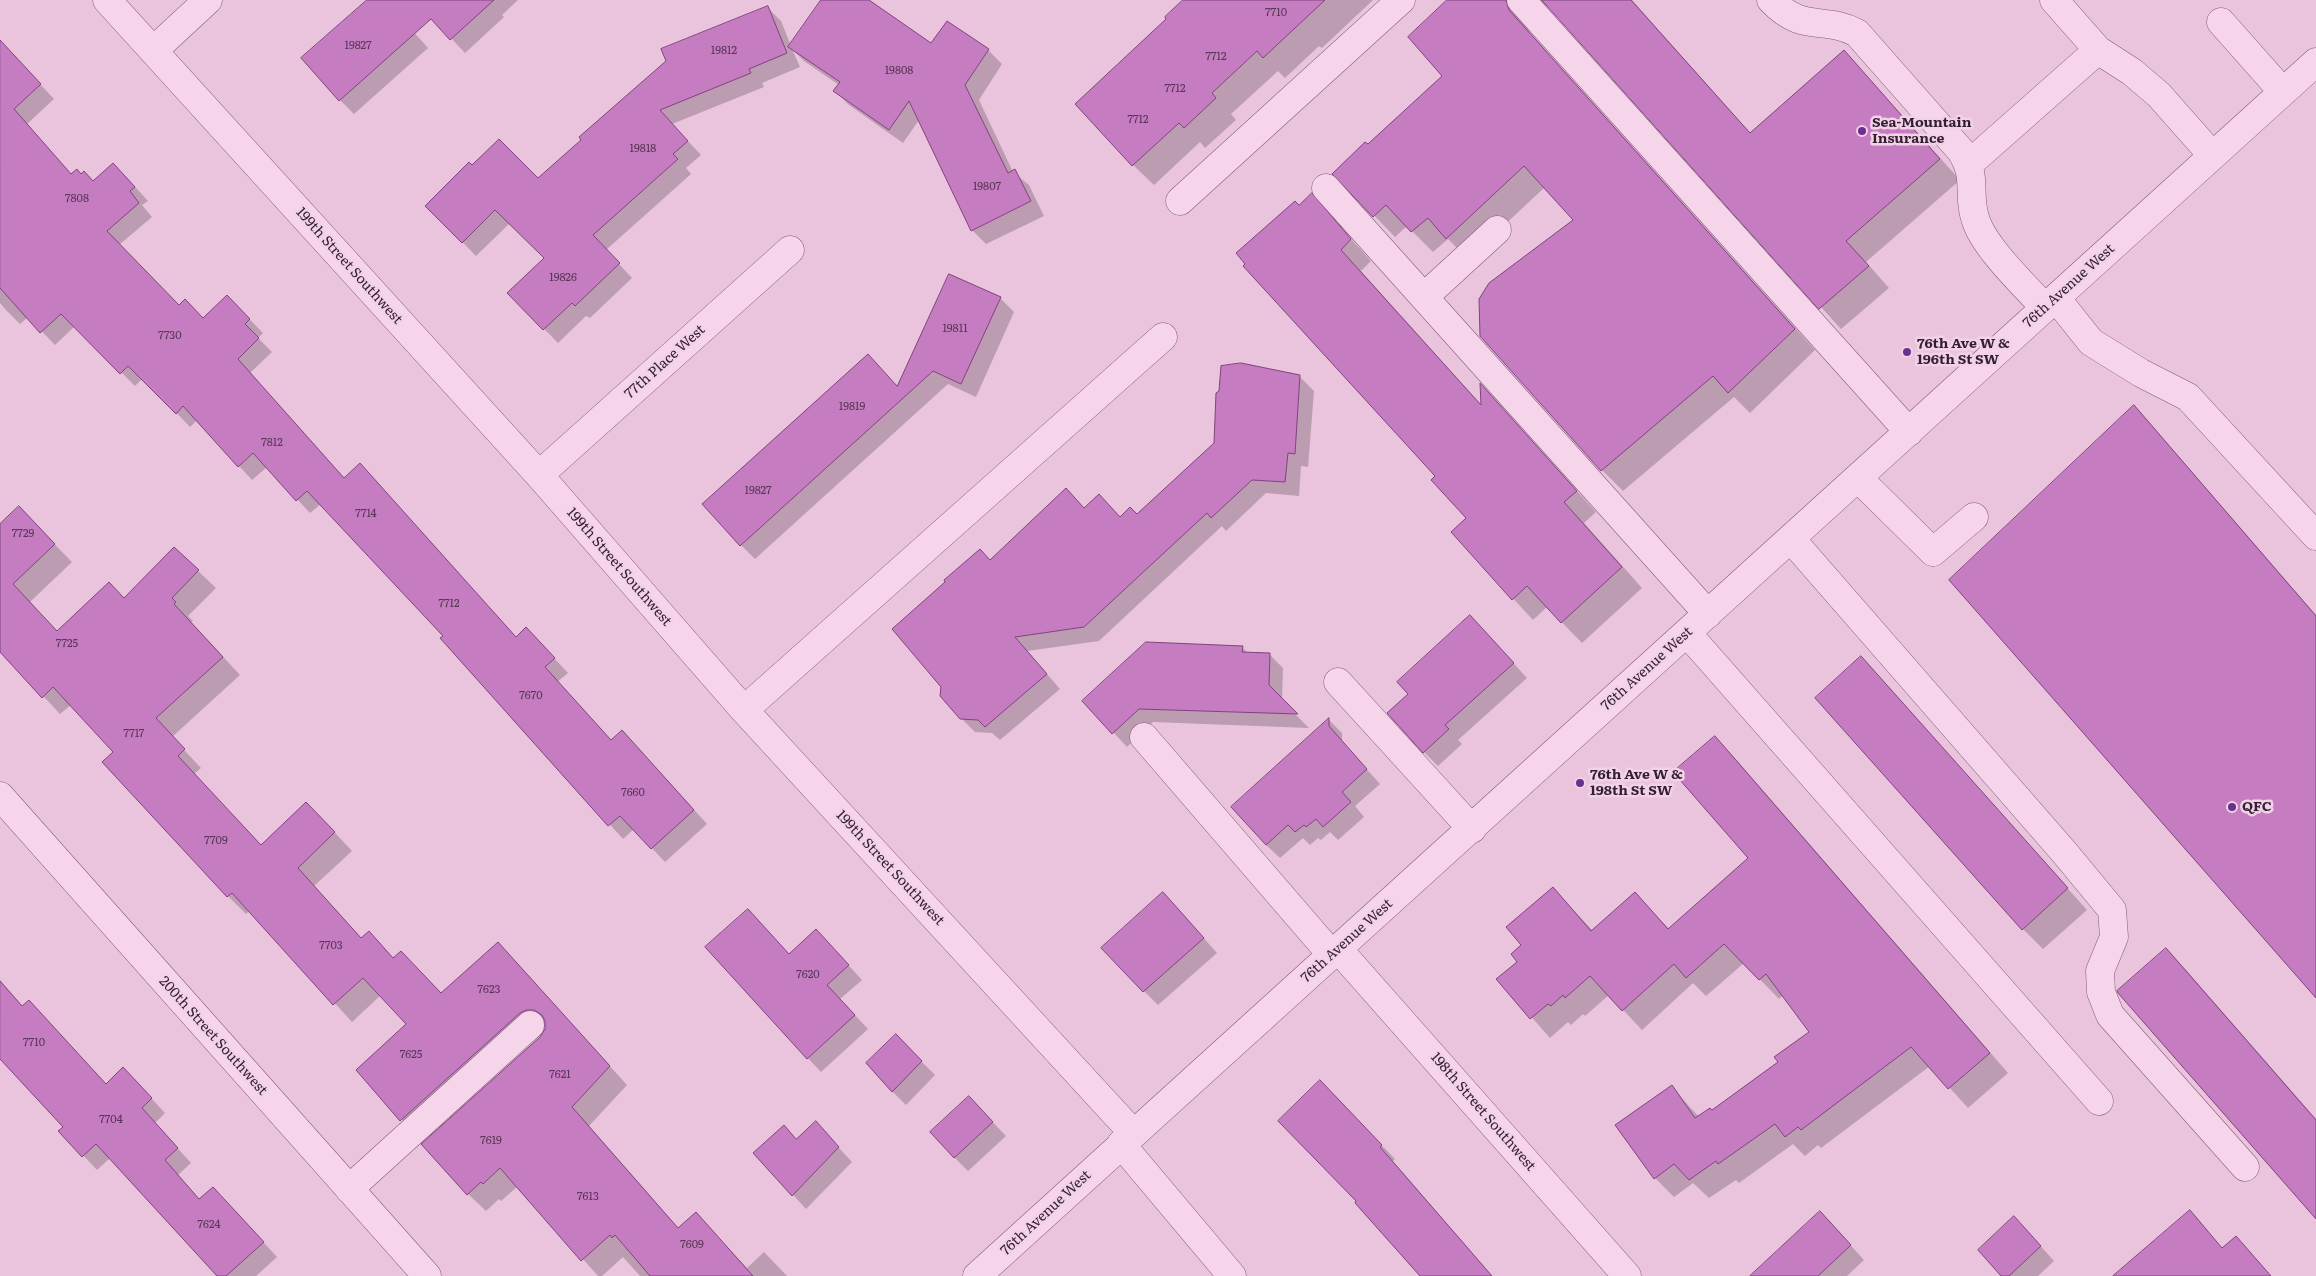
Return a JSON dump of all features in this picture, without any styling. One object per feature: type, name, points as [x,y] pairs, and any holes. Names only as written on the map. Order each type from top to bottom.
[{"type":"street","name":"199th Street Southwest","points":[[107,0],[539,475],[744,710],[1127,1138],[1232,1276]]},
{"type":"street","points":[[153,51],[208,0]]},
{"type":"street","points":[[1180,201],[1401,0]]},
{"type":"street","points":[[1522,0],[1909,432]]},
{"type":"street","points":[[1771,0],[1780,9],[1794,18],[1809,24],[1845,26],[1857,33],[1961,151],[1969,164],[1972,180],[1970,203],[1976,223],[1987,242],[2091,342],[2141,373],[2188,397],[2316,536]]},
{"type":"street","points":[[2054,0],[2098,50],[2132,72],[2159,95],[2212,155]]},
{"type":"street","points":[[2221,22],[2283,92]]},
{"type":"street","points":[[1969,164],[2098,50]]},
{"type":"street","name":"76th Avenue West","points":[[977,1276],[2316,62]]},
{"type":"street","points":[[1326,188],[1708,614]]},
{"type":"street","points":[[1424,297],[1497,230]]},
{"type":"street","name":"77th Place West","points":[[539,475],[790,250]]},
{"type":"street","points":[[744,710],[1163,337]]},
{"type":"street","points":[[1858,478],[1933,552],[1974,516]]},
{"type":"street","points":[[1791,538],[2064,852],[2112,910],[2114,938],[2100,971],[2101,992],[2110,1015],[2245,1167]]},
{"type":"street","points":[[1688,633],[2099,1101]]},
{"type":"street","points":[[1338,682],[1472,829]]},
{"type":"street","name":"198th Street Southwest","points":[[1144,738],[1627,1276]]},
{"type":"street","name":"200th Street Southwest","points":[[0,796],[427,1276]]},
{"type":"street","points":[[350,1189],[530,1025]]},
{"type":"building","points":[[367,0],[494,0],[450,40],[431,19],[339,101],[301,58]]},
{"type":"building","points":[[821,0],[869,0],[931,43],[947,21],[989,49],[965,85],[1008,173],[1015,169],[1031,201],[971,231],[909,101],[889,130],[833,91],[840,82],[788,47]]},
{"type":"building","points":[[1183,0],[1325,0],[1263,58],[1257,51],[1212,93],[1216,98],[1184,128],[1179,123],[1132,166],[1075,104],[1166,19],[1165,17]]},
{"type":"building","points":[[1447,0],[1506,0],[1509,10],[1795,329],[1728,393],[1713,376],[1601,471],[1480,336],[1479,299],[1489,283],[1573,220],[1524,166],[1446,239],[1428,218],[1411,232],[1386,205],[1373,217],[1332,174],[1365,142],[1368,144],[1442,76],[1408,37]]},
{"type":"building","points":[[1542,0],[1631,0],[1750,133],[1844,50],[1940,159],[1846,241],[1869,266],[1819,309]]},
{"type":"building","points":[[768,6],[787,53],[749,69],[751,73],[660,110],[688,141],[673,154],[678,159],[593,235],[620,263],[575,306],[572,303],[543,330],[507,293],[544,258],[495,210],[462,243],[425,206],[469,162],[472,165],[499,139],[538,178],[581,140],[579,137],[666,61],[661,49]]},
{"type":"building","points":[[0,40],[41,84],[14,109],[71,174],[77,169],[81,174],[84,171],[93,181],[113,163],[135,187],[130,191],[139,203],[107,231],[179,305],[185,299],[203,318],[227,295],[250,319],[245,324],[259,338],[238,359],[344,478],[360,463],[516,637],[526,627],[555,658],[545,667],[611,740],[622,730],[694,810],[651,849],[620,816],[608,826],[440,638],[443,636],[307,491],[296,501],[253,453],[238,467],[183,406],[176,414],[128,366],[120,374],[61,314],[40,333],[0,288]]},
{"type":"building","points":[[1312,193],[1351,239],[1341,250],[1481,405],[1480,383],[1577,491],[1564,502],[1622,567],[1561,623],[1527,586],[1512,600],[1451,532],[1466,518],[1431,480],[1435,476],[1243,266],[1245,264],[1236,253],[1295,201],[1299,205]]},
{"type":"building","points":[[949,274],[1001,297],[961,384],[933,371],[740,546],[702,504],[868,354],[897,386]]},
{"type":"building","points":[[1241,363],[1300,375],[1295,454],[1288,453],[1285,482],[1252,480],[1211,518],[1207,513],[1084,627],[1015,637],[1047,674],[985,727],[978,720],[960,719],[940,696],[941,687],[892,629],[980,549],[990,560],[1066,488],[1084,508],[1099,494],[1120,517],[1130,507],[1137,514],[1214,443],[1216,393],[1219,391],[1221,366]]},
{"type":"building","name":"QFC","points":[[2134,405],[2316,616],[2316,998],[1949,580]]},
{"type":"building","points":[[19,506],[55,544],[13,584],[57,631],[109,582],[124,598],[174,547],[199,570],[172,598],[176,602],[174,604],[223,657],[156,718],[185,749],[178,756],[261,845],[306,802],[335,832],[298,868],[361,938],[369,931],[393,958],[401,951],[441,993],[498,942],[610,1066],[572,1107],[678,1228],[696,1212],[753,1276],[650,1276],[615,1235],[612,1238],[610,1235],[581,1261],[500,1168],[483,1184],[481,1182],[467,1195],[421,1144],[540,1037],[545,1029],[545,1021],[542,1015],[534,1010],[526,1010],[520,1013],[400,1121],[356,1070],[406,1024],[363,978],[333,1005],[232,893],[227,897],[102,762],[113,752],[53,687],[42,698],[0,652],[0,524]]},
{"type":"building","points":[[1470,615],[1514,663],[1445,725],[1449,729],[1423,753],[1387,713],[1408,694],[1397,682]]},
{"type":"building","points":[[1146,642],[1243,646],[1242,652],[1270,653],[1269,685],[1298,714],[1139,709],[1112,734],[1082,701]]},
{"type":"building","points":[[1861,656],[2068,888],[2022,930],[1815,698]]},
{"type":"building","points":[[1329,718],[1329,726],[1367,769],[1342,792],[1351,802],[1323,827],[1316,819],[1306,827],[1304,825],[1295,832],[1288,825],[1266,845],[1231,807]]},
{"type":"building","points":[[1715,736],[1990,1053],[1948,1089],[1911,1047],[1801,1130],[1798,1127],[1785,1137],[1775,1124],[1718,1164],[1716,1161],[1689,1180],[1674,1164],[1654,1179],[1615,1125],[1672,1085],[1695,1118],[1710,1108],[1712,1110],[1778,1062],[1774,1057],[1809,1032],[1766,974],[1759,980],[1724,944],[1686,978],[1674,964],[1622,1011],[1590,976],[1565,998],[1563,995],[1551,1006],[1548,1004],[1530,1019],[1496,979],[1517,962],[1511,954],[1521,945],[1506,927],[1553,887],[1591,931],[1635,892],[1668,929],[1748,858],[1673,772]]},
{"type":"building","points":[[1163,892],[1204,938],[1143,992],[1101,948]]},
{"type":"building","points":[[748,909],[789,954],[816,929],[849,965],[827,985],[855,1015],[807,1059],[705,947]]},
{"type":"building","points":[[2166,948],[2316,1120],[2316,1219],[2118,993],[2117,991]]},
{"type":"building","points":[[0,981],[22,1006],[29,1000],[106,1084],[123,1067],[152,1098],[142,1108],[178,1148],[165,1160],[199,1199],[213,1187],[264,1242],[226,1276],[217,1276],[96,1144],[82,1157],[58,1131],[63,1127],[0,1059]]},
{"type":"building","points":[[896,1034],[922,1061],[892,1092],[866,1063]]},
{"type":"building","points":[[1320,1080],[1382,1145],[1380,1147],[1492,1276],[1420,1276],[1355,1203],[1356,1201],[1278,1121]]},
{"type":"building","points":[[969,1096],[993,1122],[954,1158],[930,1132]]},
{"type":"building","points":[[816,1121],[839,1147],[792,1196],[753,1153],[784,1125],[796,1139]]},
{"type":"building","points":[[2190,1210],[2222,1248],[2236,1236],[2271,1276],[2113,1276]]},
{"type":"building","points":[[1820,1211],[1851,1245],[1818,1276],[1750,1276]]},
{"type":"building","points":[[2014,1216],[2041,1246],[2009,1276],[2001,1276],[1978,1250]]},
{"type":"place","name":"Sea-Mountain Insurance","points":[[1862,131]]},
{"type":"place","name":"76th Ave W & 196th St SW","points":[[1907,352]]},
{"type":"place","name":"76th Ave W & 198th St SW","points":[[1580,783]]},
{"type":"place","name":"QFC","points":[[2232,807]]}]
